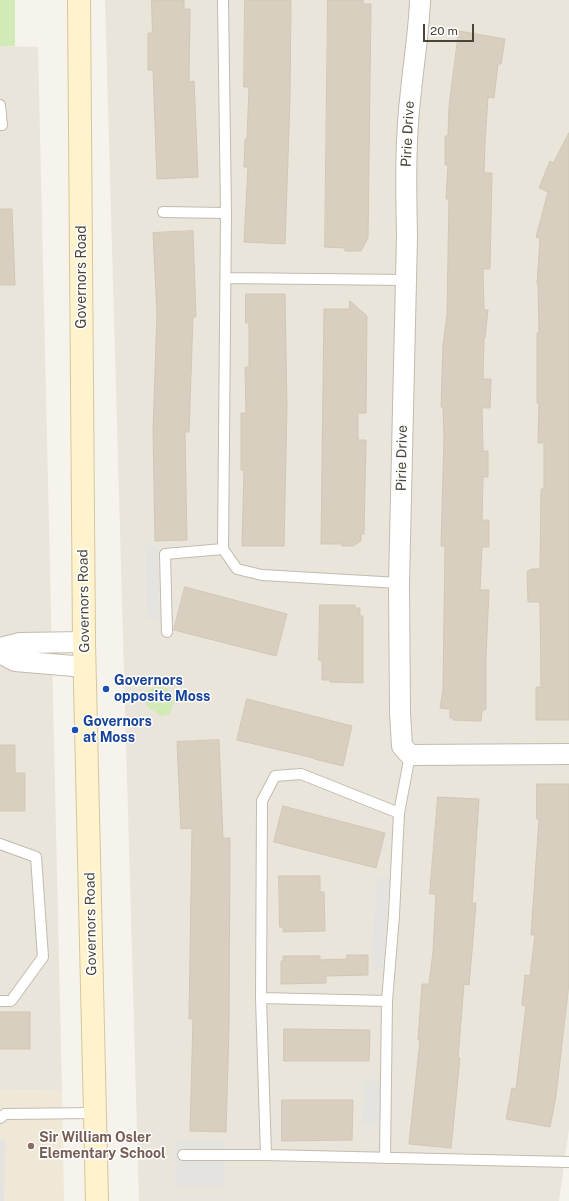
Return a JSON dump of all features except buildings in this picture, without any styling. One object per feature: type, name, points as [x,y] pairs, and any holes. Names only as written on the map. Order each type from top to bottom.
[{"type":"main road","name":"Governors Road","points":[[79,0],[84,642],[96,1201]]},
{"type":"street","name":"Pirie Drive","points":[[410,756],[402,746],[400,720],[399,583],[406,280],[406,185],[410,92],[418,33],[420,0]]},
{"type":"street","points":[[0,648],[20,643],[84,642]]},
{"type":"street","points":[[0,653],[15,661],[85,667]]},
{"type":"street","points":[[410,756],[569,754]]},
{"type":"lane","points":[[223,0],[226,213],[223,550],[237,569],[262,575],[399,583]]},
{"type":"lane","points":[[0,105],[2,125],[0,125]]},
{"type":"lane","points":[[163,212],[226,213]]},
{"type":"lane","points":[[226,278],[406,280]]},
{"type":"lane","points":[[167,632],[165,554],[223,550]]},
{"type":"lane","points":[[385,1158],[387,1001],[394,915],[399,812],[410,756]]},
{"type":"lane","points":[[266,1155],[261,998],[262,800],[275,776],[301,774],[399,812]]},
{"type":"lane","points":[[0,844],[36,857],[43,957],[11,1001],[0,1001]]},
{"type":"lane","points":[[261,998],[387,1001]]},
{"type":"lane","points":[[0,1118],[4,1114],[95,1113]]},
{"type":"lane","points":[[184,1155],[266,1155],[569,1162]]},
{"type":"shaded area","points":[[105,0],[569,0],[569,1129],[559,1201],[139,1201]]},
{"type":"shaded area","points":[[0,46],[38,47],[62,1091],[0,1090]]},
{"type":"shaded area","points":[[145,545],[158,545],[159,619],[147,619]]},
{"type":"shaded area","points":[[377,878],[389,879],[383,969],[371,969]]},
{"type":"shaded area","points":[[364,1080],[381,1081],[379,1125],[362,1124]]},
{"type":"shaded area","name":"Sir William Osler Elementary School","points":[[0,1090],[62,1091],[64,1201],[0,1201]]},
{"type":"shaded area","points":[[0,1139],[6,1140],[4,1201],[0,1201]]},
{"type":"shaded area","points":[[175,1139],[225,1139],[224,1186],[175,1186]]},
{"type":"green space","points":[[0,0],[15,0],[15,46],[0,46]]},
{"type":"green space","points":[[157,686],[167,688],[175,700],[170,714],[160,716],[146,705],[146,692]]},
{"type":"place","name":"Governors opposite Moss","points":[[106,689]]},
{"type":"place","name":"Governors at Moss","points":[[75,730]]},
{"type":"place","name":"Sir William Osler Elementary School","points":[[31,1146]]}]
